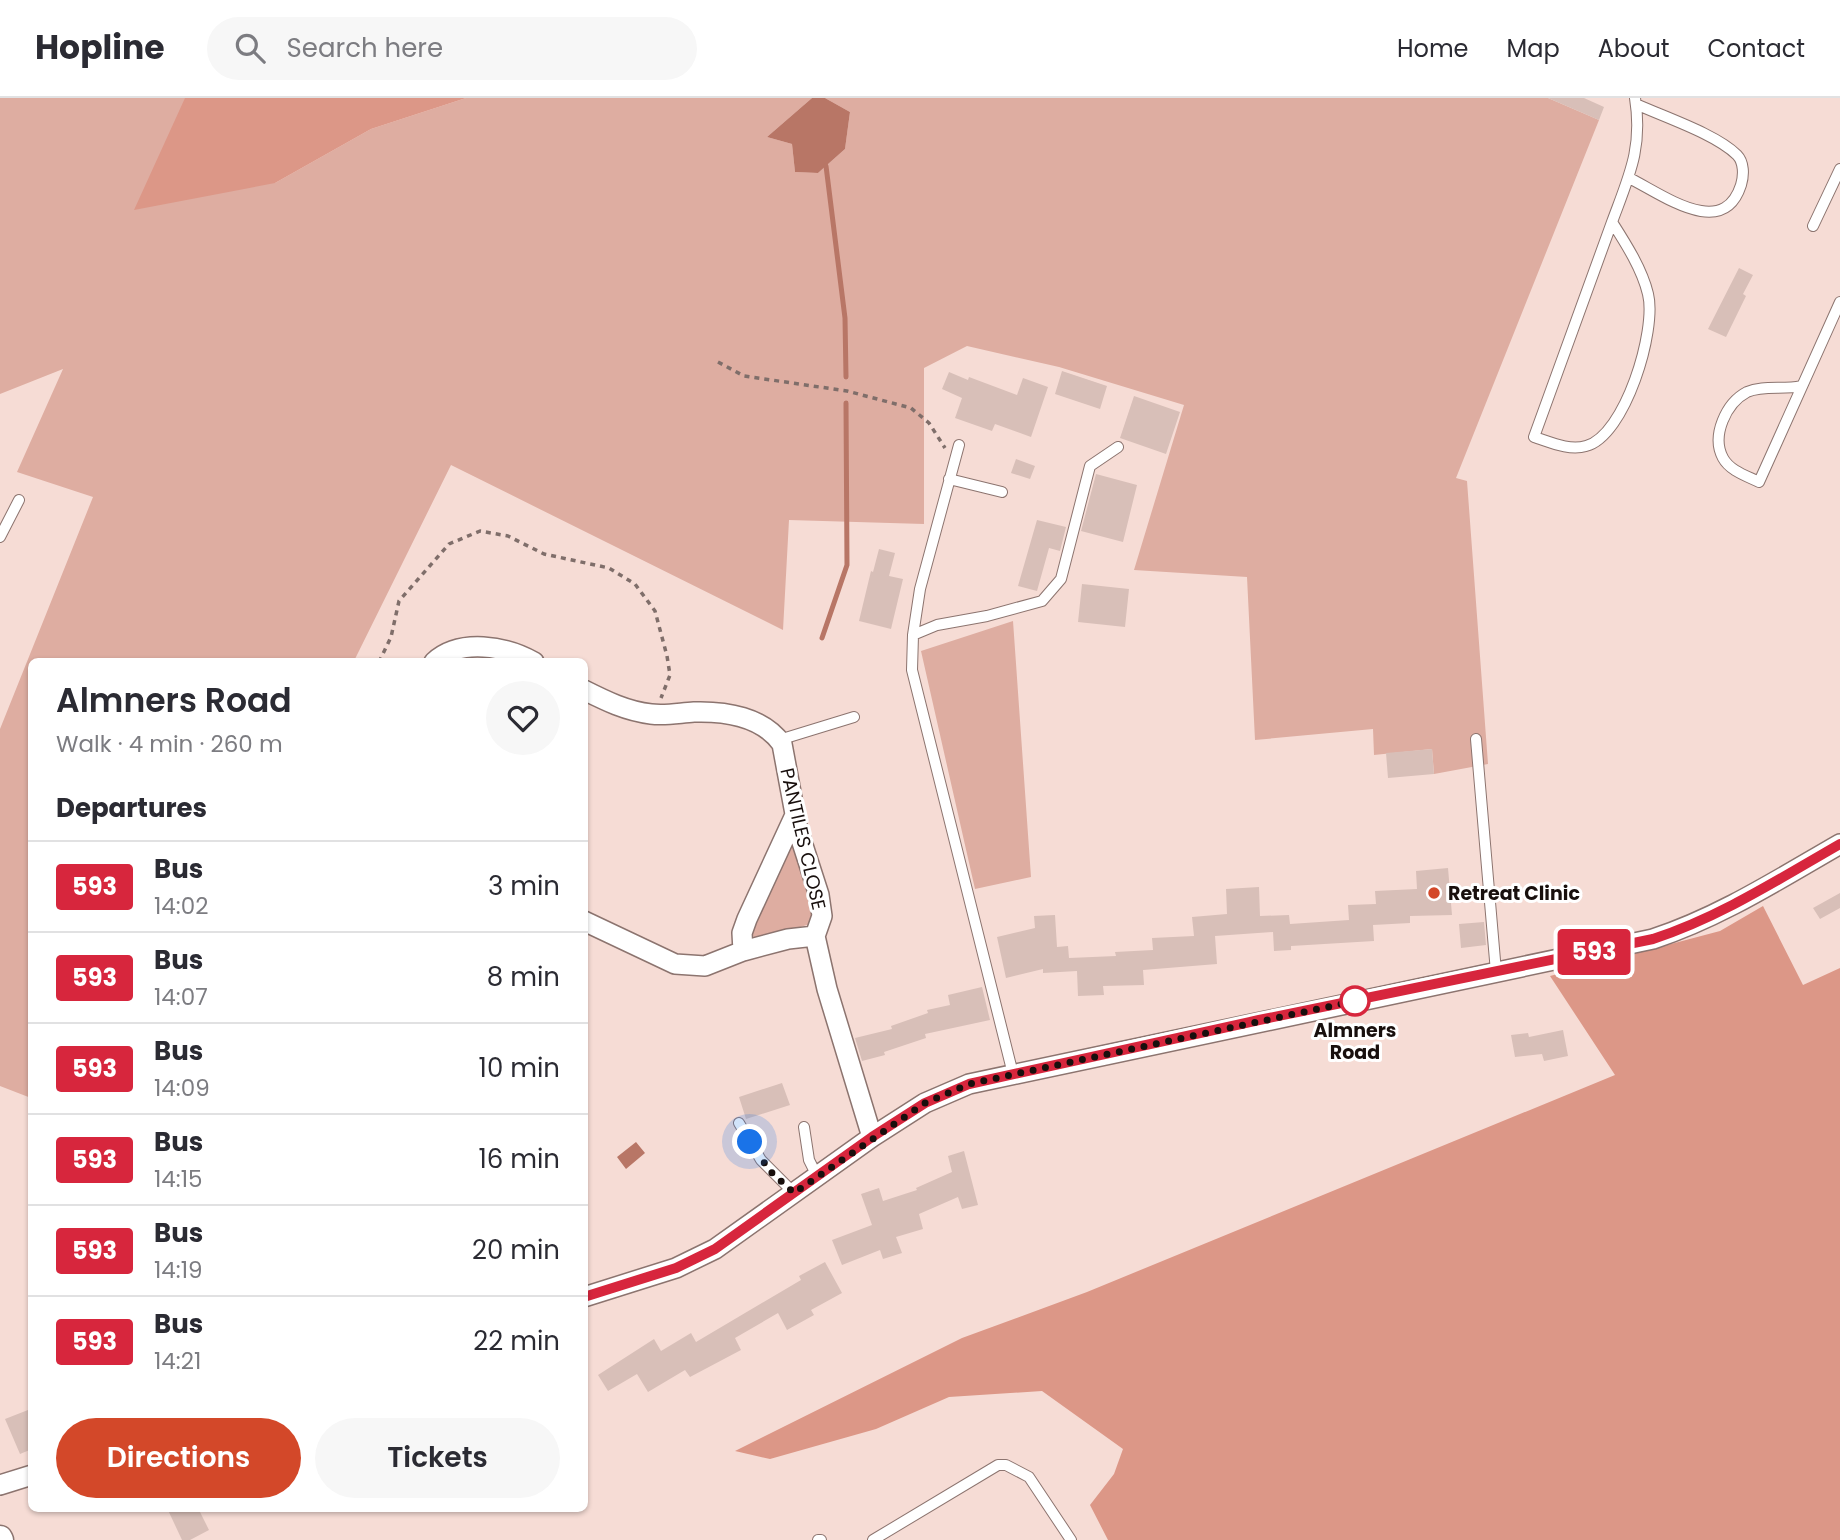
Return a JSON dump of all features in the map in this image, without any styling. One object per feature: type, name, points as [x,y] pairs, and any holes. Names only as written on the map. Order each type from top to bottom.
[{"type":"street","points":[[439,658],[457,650],[497,647],[528,658]]},
{"type":"street","points":[[588,692],[620,708],[660,714],[710,713],[749,719],[775,733],[779,740]]},
{"type":"street","name":"PANTILES CLOSE","points":[[779,740],[795,815],[819,894],[822,916],[815,936],[827,989],[872,1137]]},
{"type":"street","points":[[743,951],[742,933],[747,919],[795,815]]},
{"type":"street","points":[[588,1296],[676,1268],[715,1249],[872,1137],[925,1103],[969,1084],[1259,1020],[1592,953],[1673,932],[1741,901],[1840,844]]},
{"type":"street","points":[[588,923],[675,964],[705,966],[743,951],[788,939],[815,936]]},
{"type":"street","points":[[0,1485],[28,1476]]},
{"type":"lane","points":[[1629,178],[1693,210],[1711,214],[1731,204],[1739,190],[1743,172],[1739,157],[1724,144],[1636,101]]},
{"type":"lane","points":[[1612,222],[1627,246],[1648,295],[1650,323],[1647,337],[1634,380],[1612,425],[1595,442],[1586,446],[1562,446],[1534,437],[1612,222],[1634,164],[1639,119],[1636,101]]},
{"type":"lane","points":[[1813,226],[1840,169]]},
{"type":"lane","points":[[1801,386],[1749,391],[1735,402],[1723,421],[1718,442],[1723,459],[1732,468],[1759,482],[1840,302]]},
{"type":"lane","points":[[958,445],[919,589],[912,670],[1013,1074]]},
{"type":"lane","points":[[913,635],[937,625],[987,616],[1042,601],[1061,579],[1090,466],[1118,447]]},
{"type":"lane","points":[[949,479],[1002,492]]},
{"type":"lane","points":[[0,537],[19,500]]},
{"type":"lane","points":[[779,740],[854,717]]},
{"type":"lane","points":[[1476,739],[1496,972]]},
{"type":"lane","points":[[739,1124],[761,1160],[794,1193]]},
{"type":"lane","points":[[804,1127],[809,1160],[817,1176]]},
{"type":"lane","points":[[873,1540],[998,1465],[1006,1465],[1029,1476],[1071,1540]]},
{"type":"path","points":[[718,362],[744,376],[847,391],[911,408],[929,423],[954,462]]},
{"type":"path","points":[[381,658],[391,637],[399,601],[449,544],[480,531],[508,536],[544,554],[609,568],[635,584],[655,611],[667,656],[670,675],[661,699],[660,714]]},
{"type":"shaded area","points":[[0,98],[186,98],[275,183],[371,129],[466,98],[812,98],[767,137],[792,144],[795,172],[818,173],[845,149],[850,112],[825,98],[1548,98],[1599,120],[1456,478],[1467,481],[1488,764],[1434,774],[1432,749],[1374,755],[1373,729],[1255,740],[1247,577],[1134,570],[1184,405],[1059,367],[967,346],[924,368],[924,524],[789,520],[783,630],[451,465],[355,658],[28,658],[93,497],[17,472],[63,369],[0,394]]},
{"type":"shaded area","points":[[185,98],[466,98],[371,129],[275,183],[134,210]]},
{"type":"shaded area","points":[[812,98],[825,98],[850,112],[845,149],[818,173],[795,172],[792,144],[767,137]]},
{"type":"shaded area","points":[[1013,621],[1031,877],[975,889],[921,651]]},
{"type":"shaded area","points":[[28,659],[28,1097],[0,1086],[0,729]]},
{"type":"shaded area","points":[[791,835],[815,906],[813,923],[765,938],[754,937],[751,933]]},
{"type":"shaded area","points":[[1763,906],[1803,985],[1840,968],[1840,1540],[1108,1540],[1090,1505],[1114,1474],[1123,1449],[1042,1391],[949,1397],[876,1429],[770,1459],[735,1451],[962,1338],[1087,1292],[1615,1075],[1550,976],[1720,931]]},
{"type":"shaded area","points":[[636,1142],[645,1153],[626,1169],[617,1157]]},
{"type":"building","points":[[1548,98],[1584,98],[1604,107],[1599,120]]},
{"type":"building","points":[[1739,268],[1753,275],[1726,337],[1708,329]]},
{"type":"building","points":[[1062,371],[1107,386],[1100,409],[1055,394]]},
{"type":"building","points":[[949,372],[1017,395],[1023,378],[1048,387],[1031,437],[995,424],[992,431],[955,418],[962,398],[942,389]]},
{"type":"building","points":[[1134,396],[1180,412],[1166,454],[1120,438]]},
{"type":"building","points":[[1016,459],[1035,466],[1030,479],[1011,473]]},
{"type":"building","points":[[1096,474],[1137,485],[1123,542],[1081,531]]},
{"type":"building","points":[[1037,520],[1066,527],[1060,551],[1049,548],[1037,591],[1018,586]]},
{"type":"building","points":[[879,549],[895,553],[889,576],[903,579],[891,629],[859,621]]},
{"type":"building","points":[[1082,584],[1129,589],[1125,627],[1078,622]]},
{"type":"building","points":[[1432,749],[1434,774],[1388,778],[1386,753]]},
{"type":"building","points":[[1448,868],[1452,915],[1410,916],[1410,923],[1373,925],[1374,941],[1291,946],[1291,950],[1274,951],[1273,932],[1215,936],[1217,964],[1143,970],[1144,985],[1103,986],[1104,995],[1078,996],[1077,971],[1043,973],[1043,969],[1006,978],[997,937],[1035,928],[1034,916],[1055,915],[1057,947],[1068,946],[1069,958],[1116,956],[1115,952],[1153,950],[1152,938],[1194,936],[1192,917],[1227,914],[1226,889],[1259,887],[1260,916],[1289,915],[1290,924],[1349,920],[1348,905],[1376,904],[1375,891],[1417,889],[1416,871]]},
{"type":"building","points":[[1840,893],[1840,908],[1820,919],[1813,908]]},
{"type":"building","points":[[1484,922],[1486,945],[1461,948],[1459,924]]},
{"type":"building","points":[[982,987],[990,1020],[925,1034],[926,1038],[884,1052],[885,1055],[862,1061],[855,1038],[892,1029],[891,1026],[928,1013],[927,1010],[950,1005],[948,995]]},
{"type":"building","points":[[1563,1030],[1568,1056],[1544,1061],[1542,1054],[1515,1057],[1511,1035],[1528,1033],[1529,1037]]},
{"type":"building","points":[[782,1083],[790,1105],[746,1119],[739,1097]]},
{"type":"building","points":[[964,1151],[978,1205],[962,1209],[958,1197],[919,1214],[923,1229],[896,1237],[902,1253],[883,1259],[880,1250],[842,1265],[832,1240],[872,1225],[861,1194],[879,1188],[883,1201],[917,1190],[916,1188],[952,1172],[948,1156]]},
{"type":"building","points":[[825,1262],[842,1293],[811,1310],[814,1315],[787,1330],[778,1313],[735,1338],[741,1350],[690,1377],[685,1370],[648,1392],[637,1374],[608,1391],[598,1375],[654,1339],[661,1351],[691,1333],[696,1342],[801,1280],[799,1276]]},
{"type":"building","points":[[28,1410],[28,1451],[20,1454],[5,1419]]},
{"type":"building","points":[[169,1512],[200,1512],[209,1530],[190,1540],[182,1540]]},
{"type":"waterway","points":[[826,166],[845,318],[846,377]]},
{"type":"waterway","points":[[822,638],[847,565],[846,403]]},
{"type":"bus line","name":"593","points":[[588,1296],[676,1268],[715,1249],[872,1137],[925,1103],[969,1084],[1259,1020],[1653,939],[1705,919],[1741,901],[1840,844]]},
{"type":"place","name":"Retreat Clinic","points":[[1434,893]]},
{"type":"place","name":"Almners Road","points":[[1355,1001]]},
{"type":"route","points":[[750,1142],[770,1171],[794,1193],[925,1103],[969,1084],[1355,1001]]}]
